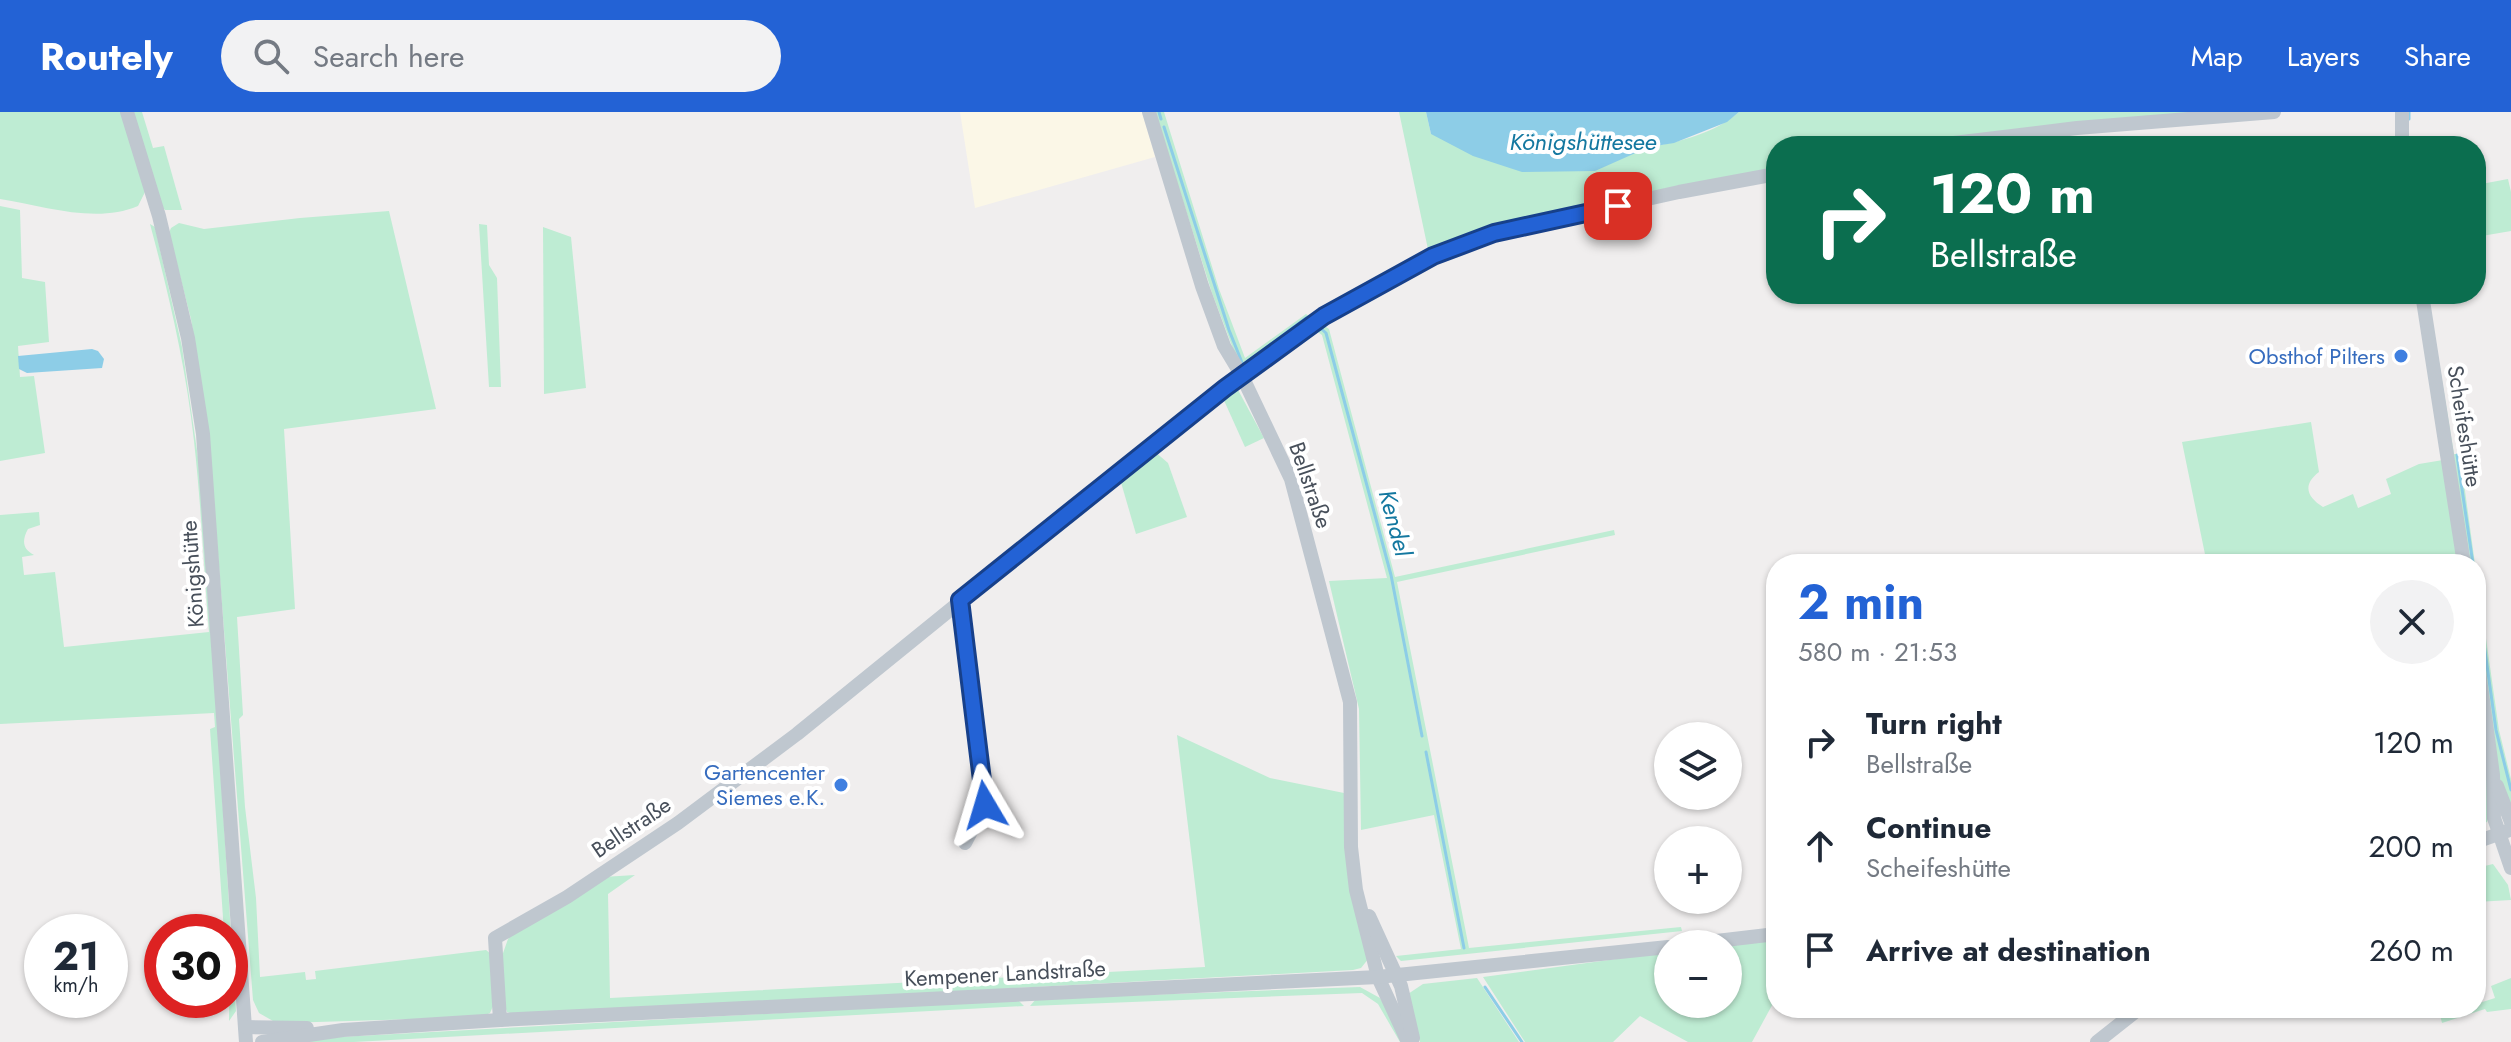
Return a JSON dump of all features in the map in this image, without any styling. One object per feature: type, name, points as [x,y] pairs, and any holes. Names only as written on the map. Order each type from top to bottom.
[{"type":"street","name":"Königshütte","points":[[127,112],[167,247],[188,338],[203,434],[246,1035]]},
{"type":"street","name":"Bellstraße","points":[[1149,112],[1202,286],[1224,346],[1242,376],[1291,479],[1350,702],[1351,847],[1356,890],[1384,996],[1408,1042]]},
{"type":"street","points":[[2011,136],[2274,112]]},
{"type":"street","points":[[2402,112],[2402,136]]},
{"type":"street","points":[[1242,376],[1324,316],[1433,256],[1482,237],[1679,192],[1766,176]]},
{"type":"street","name":"Scheifeshütte","points":[[2424,304],[2462,554]]},
{"type":"street","name":"Bellstraße","points":[[500,1020],[495,938],[567,897],[678,823],[797,734],[1242,376]]},
{"type":"street","points":[[960,600],[985,805],[965,843]]},
{"type":"street","points":[[2486,723],[2493,775],[2494,818],[2505,832],[2511,868]]},
{"type":"street","points":[[2493,775],[2511,822]]},
{"type":"street","points":[[2486,839],[2505,832]]},
{"type":"street","name":"Bellstraße","points":[[1356,890],[1397,976],[1415,1042]]},
{"type":"street","points":[[1742,938],[1766,935]]},
{"type":"street","name":"Kempener Landstraße","points":[[246,1035],[1397,976],[1654,948]]},
{"type":"street","points":[[2097,1042],[2127,1018]]},
{"type":"street","name":"Kempener Landstraße","points":[[262,1042],[343,1030]]},
{"type":"shaded area","points":[[960,112],[1142,112],[1155,157],[975,208]]},
{"type":"green space","points":[[0,112],[121,112],[145,192],[138,206],[122,211],[87,214],[0,199]]},
{"type":"green space","points":[[133,112],[142,112],[153,148],[164,146],[182,210],[165,210],[160,204]]},
{"type":"green space","points":[[1155,112],[1164,112],[1219,289],[1245,358],[1306,314],[1313,319],[1248,367],[1240,367],[1212,293]]},
{"type":"green space","points":[[1399,112],[1426,112],[1431,134],[1649,147],[1697,136],[1739,112],[2216,112],[2001,136],[1766,136],[1766,173],[1429,254]]},
{"type":"green space","points":[[2508,179],[2511,231],[2486,235],[2486,183]]},
{"type":"green space","points":[[0,206],[20,210],[22,278],[45,282],[49,342],[18,346],[20,377],[34,376],[45,453],[0,461]]},
{"type":"green space","points":[[389,211],[436,409],[284,429],[295,609],[237,617],[243,715],[239,719],[256,898],[260,977],[305,972],[306,980],[316,979],[315,971],[486,950],[491,954],[494,1004],[490,1013],[481,1017],[284,1023],[259,1013],[253,1000],[209,439],[191,319],[169,233],[179,223],[204,229]]},
{"type":"green space","points":[[150,224],[155,227],[182,347],[202,485],[230,914],[223,914],[210,729],[215,727],[214,713],[0,724],[0,515],[39,512],[40,525],[28,529],[25,537],[25,547],[34,555],[22,557],[24,575],[55,572],[64,647],[209,632],[191,413],[164,277]]},
{"type":"green space","points":[[479,224],[487,225],[489,265],[497,278],[501,387],[489,387]]},
{"type":"green space","points":[[543,227],[571,237],[586,388],[544,394]]},
{"type":"green space","points":[[2430,304],[2454,454],[2460,454],[2474,554],[2205,554],[2182,442],[2311,422],[2319,472],[2310,482],[2309,491],[2323,507],[2353,494],[2358,508],[2391,494],[2386,479],[2419,464],[2443,460]]},
{"type":"green space","points":[[1320,323],[1329,329],[1395,577],[1614,530],[1615,535],[1397,582],[1469,948],[1681,927],[1682,930],[1654,930],[1654,934],[1401,961],[1396,956],[1461,949],[1434,815],[1361,830],[1359,709],[1329,581],[1387,578],[1322,335],[1312,328]]},
{"type":"green space","points":[[1237,388],[1264,438],[1245,447],[1222,396]]},
{"type":"green space","points":[[1154,451],[1168,463],[1187,517],[1136,534],[1120,479]]},
{"type":"green space","points":[[2486,638],[2499,730],[2511,779],[2511,805],[2489,814],[2487,822]]},
{"type":"green space","points":[[1177,735],[1270,778],[1344,793],[1369,958],[1361,968],[516,1015],[507,1012],[502,956],[508,939],[515,930],[603,877],[635,875],[608,894],[610,998],[1205,967]]},
{"type":"green space","points":[[2493,864],[2508,885],[2511,900],[2486,901],[2486,866]]},
{"type":"green space","points":[[1766,941],[1766,1016],[1752,1042],[1688,1042],[1640,1016],[1613,1042],[1525,1042],[1483,977],[1654,954],[1654,1018],[1742,1018],[1742,944]]},
{"type":"green space","points":[[1477,978],[1519,1042],[1420,1042],[1410,1015],[1408,994],[1423,984]]},
{"type":"green space","points":[[2511,978],[2511,1009],[2487,1012],[2486,1001],[2495,998],[2491,986]]},
{"type":"green space","points":[[1360,987],[1380,998],[1405,1042],[1400,1042],[1378,1004],[1362,993],[1030,1006],[1036,999]]},
{"type":"green space","points":[[1018,1000],[1024,1006],[354,1042],[295,1042],[321,1038]]},
{"type":"green space","points":[[2441,1018],[2457,1018],[2442,1023]]},
{"type":"water","name":"Königshüttesee","points":[[1426,112],[1739,112],[1727,122],[1674,143],[1649,147],[1595,171],[1522,172],[1473,156],[1431,134]]},
{"type":"water","points":[[92,349],[104,359],[102,368],[27,373],[19,369],[18,356]]},
{"type":"waterway","name":"Kendel","points":[[1159,112],[1161,119]]},
{"type":"waterway","points":[[2409,112],[2409,119]]},
{"type":"waterway","name":"Kendel","points":[[1164,127],[1243,365],[1306,318],[1309,320]]},
{"type":"waterway","name":"Kendel","points":[[1317,325],[1326,333],[1391,575],[1422,736]]},
{"type":"waterway","points":[[2457,455],[2472,554]]},
{"type":"waterway","points":[[2486,658],[2496,730],[2511,790]]},
{"type":"waterway","name":"Kendel","points":[[1426,752],[1464,948]]},
{"type":"waterway","name":"Kendel","points":[[1485,987],[1522,1042]]},
{"type":"place","name":"Obsthof Pilters","points":[[2401,356]]},
{"type":"place","name":"Gartencenter Siemes e.K.","points":[[841,785]]},
{"type":"route","points":[[985,805],[960,600],[1225,388],[1324,316],[1433,256],[1494,233],[1618,206]]}]
